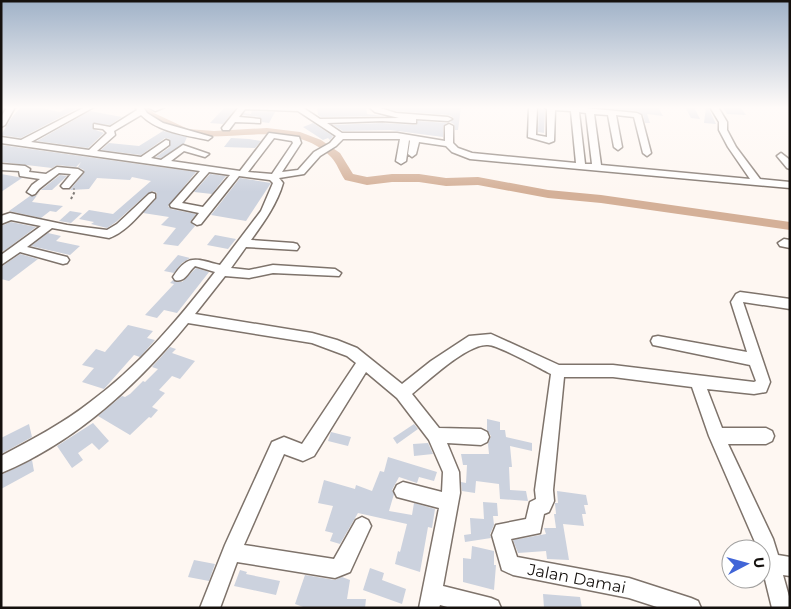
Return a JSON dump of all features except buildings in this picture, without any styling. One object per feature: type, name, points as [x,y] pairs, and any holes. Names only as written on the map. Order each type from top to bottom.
[{"type":"street","points":[[24,142],[36,135]]},
{"type":"street","points":[[91,152],[110,135]]},
{"type":"street","points":[[202,135],[208,137]]},
{"type":"street","points":[[196,222],[272,135]]},
{"type":"street","points":[[274,177],[298,143],[296,139],[275,135]]},
{"type":"street","points":[[332,135],[337,140]]},
{"type":"street","points":[[450,135],[450,144]]},
{"type":"street","points":[[532,135],[549,140],[551,135]]},
{"type":"street","points":[[578,135],[581,166]]},
{"type":"street","points":[[593,135],[597,167]]},
{"type":"street","points":[[616,135],[618,148]]},
{"type":"street","points":[[642,135],[647,153]]},
{"type":"street","points":[[726,135],[757,182]]},
{"type":"street","points":[[1,140],[274,177],[301,172],[316,154],[337,140],[410,138],[450,144],[461,153],[470,156],[790,185]]},
{"type":"street","points":[[410,138],[412,154]]},
{"type":"street","points":[[401,161],[410,138]]},
{"type":"street","points":[[144,159],[174,145],[204,154]]},
{"type":"street","points":[[164,162],[174,145]]},
{"type":"street","points":[[32,192],[34,187],[81,150]]},
{"type":"street","points":[[781,156],[790,166]]},
{"type":"street","points":[[1,167],[23,168],[25,170],[23,174],[48,176]]},
{"type":"street","points":[[205,211],[175,205],[206,169]]},
{"type":"street","points":[[57,170],[79,173],[66,186]]},
{"type":"street","points":[[1,465],[70,426],[94,409],[156,353],[186,318],[244,243],[277,190],[278,183],[274,177]]},
{"type":"street","points":[[5,215],[49,225],[109,234],[121,226],[152,196]]},
{"type":"street","points":[[1,262],[49,225]]},
{"type":"street","points":[[244,243],[293,247]]},
{"type":"street","points":[[18,248],[63,260]]},
{"type":"street","points":[[179,277],[194,262],[222,271],[249,274],[273,270],[335,273]]},
{"type":"street","points":[[402,393],[436,365],[474,340],[482,338],[491,339],[558,372],[613,371],[697,382],[754,388],[761,387],[763,382],[737,302],[740,297],[790,304]]},
{"type":"street","points":[[186,318],[312,338],[352,352],[402,393],[435,435],[452,472],[450,502],[430,600],[490,608]]},
{"type":"street","points":[[658,341],[756,360]]},
{"type":"street","points":[[210,608],[232,552],[278,448],[284,446],[303,453],[308,450],[364,362]]},
{"type":"street","name":"Jalan Damai","points":[[558,372],[544,490],[545,501],[543,506],[536,508],[534,527],[502,531],[500,535],[509,562],[513,566],[630,588],[691,608]]},
{"type":"street","points":[[697,382],[717,436],[763,539]]},
{"type":"street","points":[[435,435],[481,437]]},
{"type":"street","points":[[717,436],[766,436]]},
{"type":"street","points":[[403,491],[450,502]]},
{"type":"street","points":[[232,552],[335,569],[343,565],[362,526]]},
{"type":"street","points":[[782,608],[771,563],[790,567]]},
{"type":"waterway","points":[[300,135],[317,142],[336,155],[349,177],[367,181],[392,178],[419,178],[446,182],[478,181],[548,194],[601,199],[790,226]]}]
